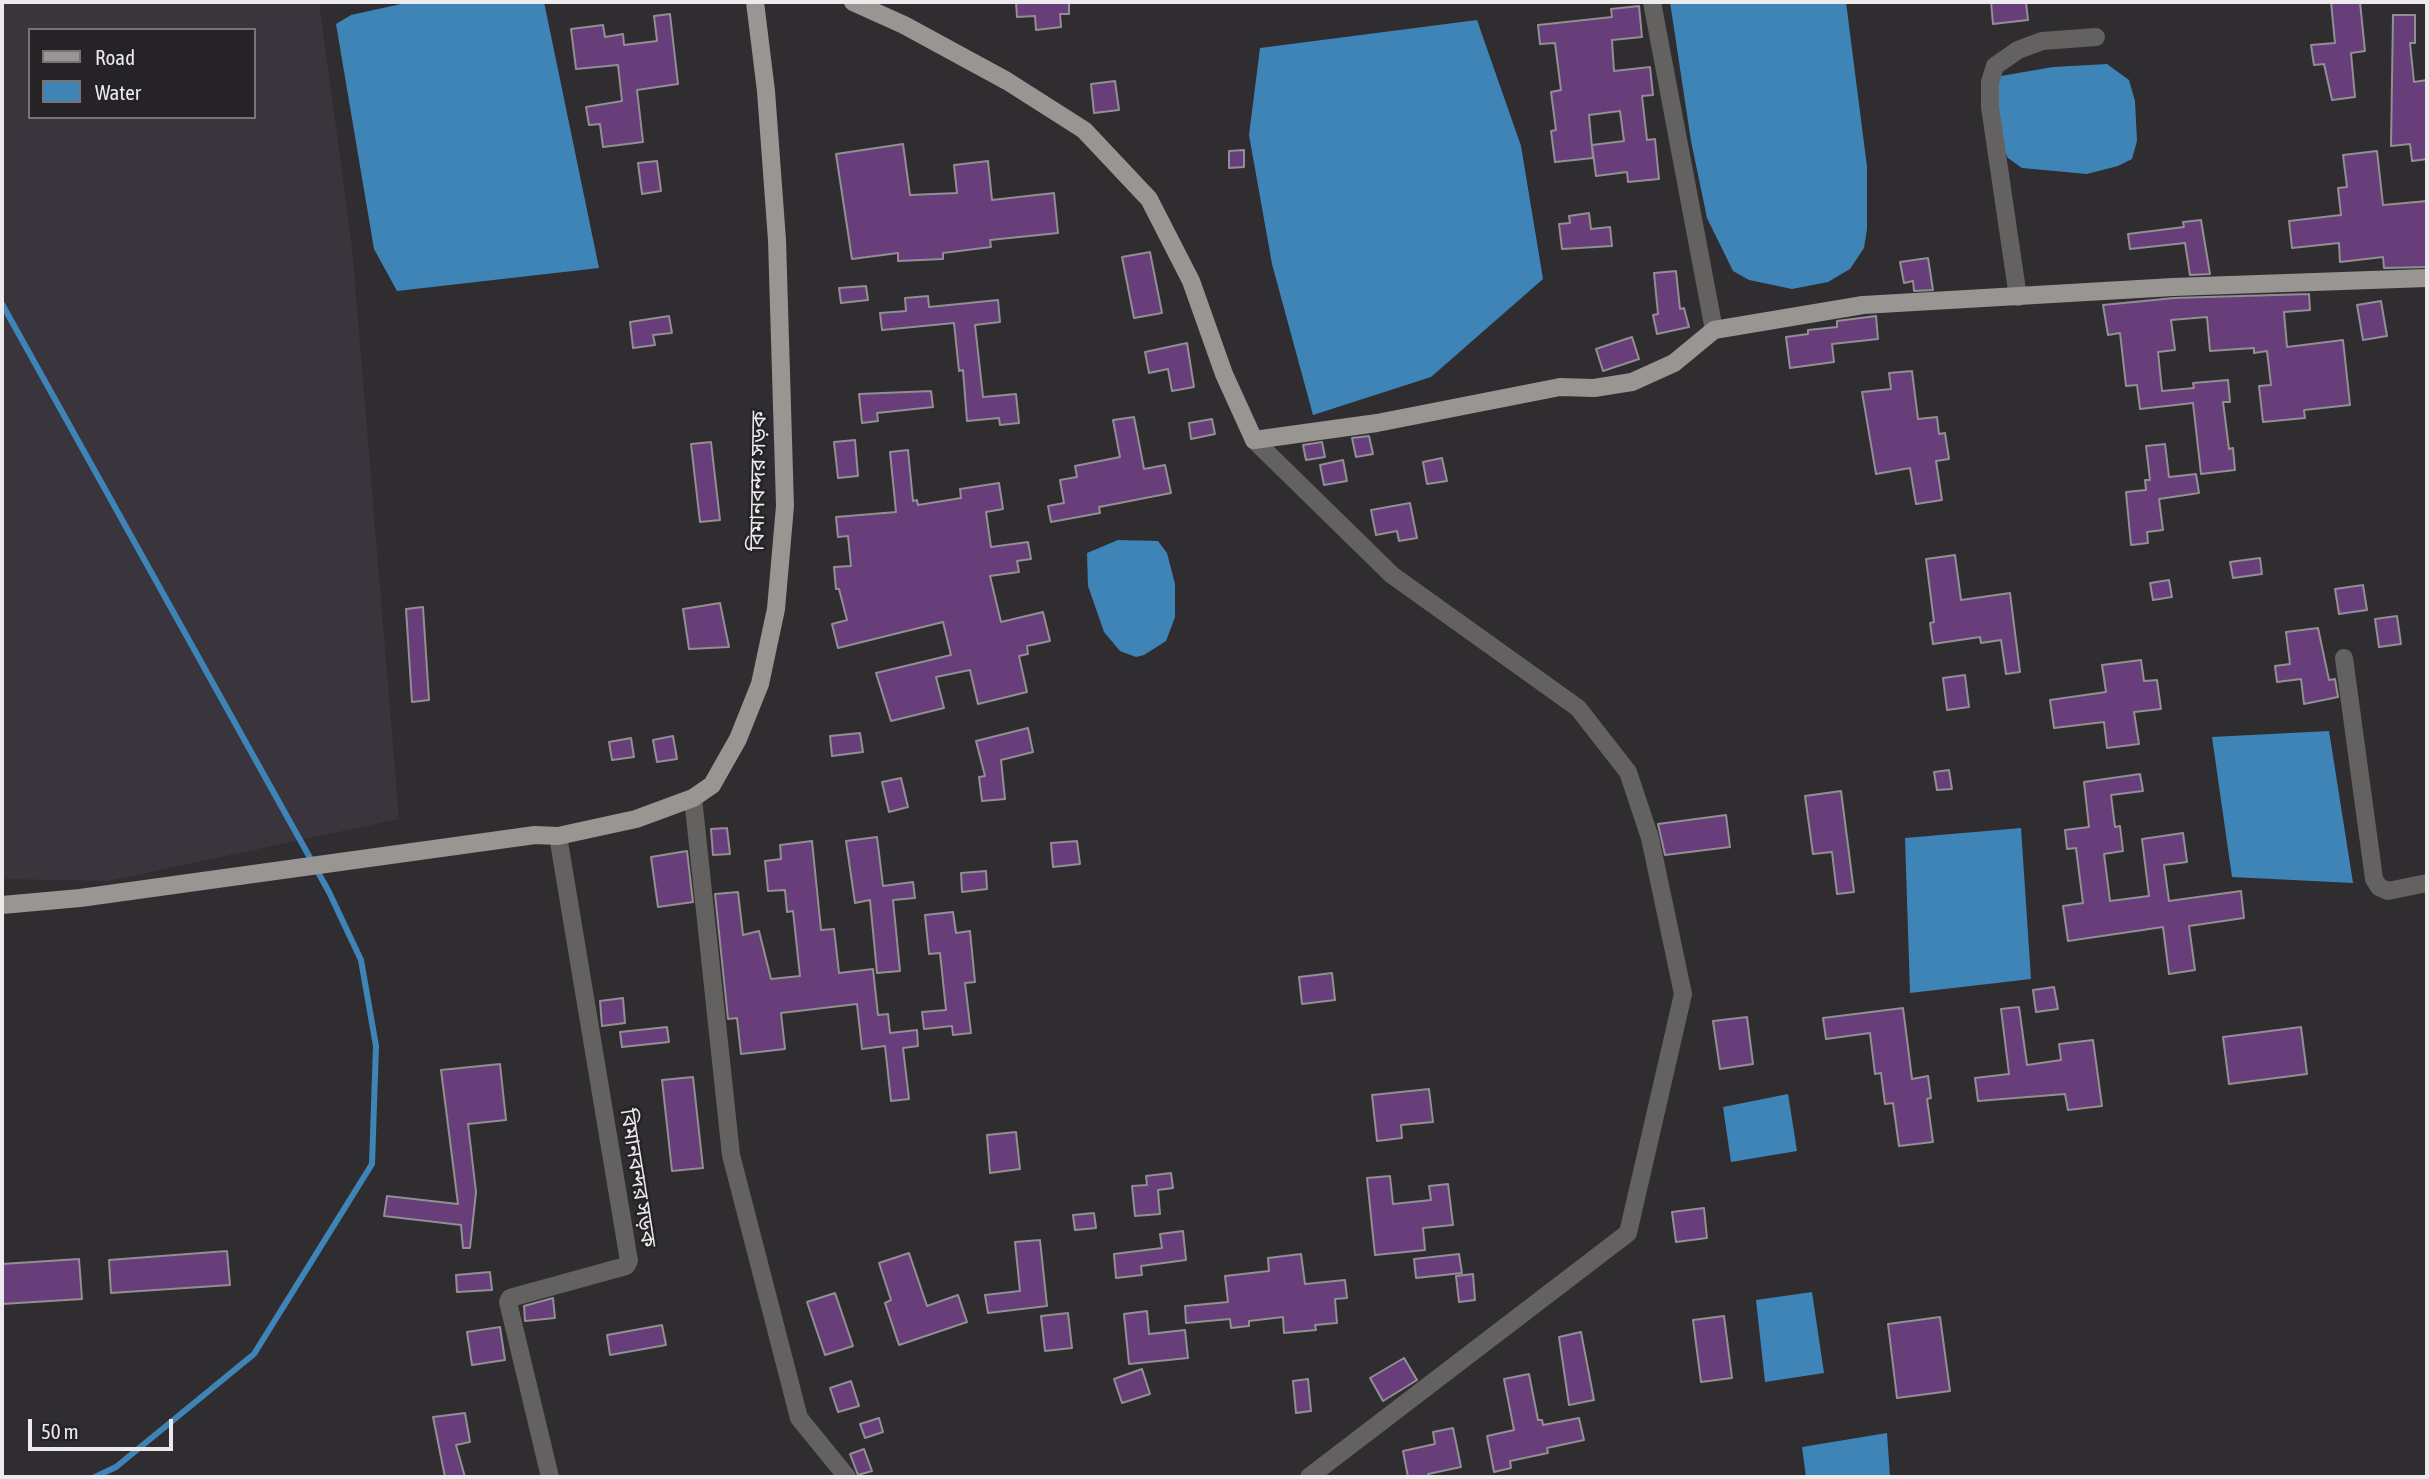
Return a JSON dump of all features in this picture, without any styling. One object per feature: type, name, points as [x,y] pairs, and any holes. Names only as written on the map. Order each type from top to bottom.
[{"type":"main road","name":"বিমানবন্দর সড়ক","points":[[2,905],[271,872],[338,860],[535,835],[558,836],[636,818],[693,798],[712,785],[738,739],[760,684],[776,609],[785,506],[777,240],[766,91],[755,2]]},
{"type":"main road","points":[[853,2],[904,25],[1007,82],[1084,131],[1149,199],[1191,281],[1224,374],[1254,440],[1377,423],[1560,387],[1594,388],[1632,382],[1675,363],[1714,330],[1863,305],[2173,287],[2427,278]]},
{"type":"street","points":[[1652,2],[1714,330]]},
{"type":"street","points":[[2018,297],[1990,107],[1990,82],[1995,66],[2018,50],[2042,41],[2096,37]]},
{"type":"street","points":[[1254,440],[1392,575],[1578,708],[1628,772],[1650,838],[1683,994],[1628,1233],[1309,1477]]},
{"type":"street","points":[[2344,658],[2374,879],[2379,887],[2388,891],[2427,883]]},
{"type":"street","points":[[693,798],[730,1155],[799,1418],[847,1477]]},
{"type":"street","name":"বিমানবন্দর সড়ক","points":[[550,1477],[508,1302],[510,1298],[626,1266],[629,1261],[558,836]]},
{"type":"shaded area","points":[[2,2],[319,2],[352,247],[399,819],[108,881],[2,879]]},
{"type":"water","points":[[410,2],[544,2],[599,268],[397,291],[374,249],[336,24],[351,15]]},
{"type":"water","points":[[1670,2],[1846,2],[1867,167],[1867,229],[1864,248],[1850,269],[1828,282],[1792,289],[1749,280],[1733,271],[1707,218],[1691,141]]},
{"type":"water","points":[[1477,20],[1521,146],[1543,279],[1431,377],[1313,415],[1272,264],[1249,135],[1260,48]]},
{"type":"water","points":[[2107,64],[2129,80],[2135,101],[2137,141],[2132,159],[2118,166],[2087,174],[2022,168],[2008,158],[2000,143],[1996,89],[2001,76],[2053,67]]},
{"type":"water","points":[[1118,540],[1158,541],[1167,553],[1175,584],[1175,617],[1166,641],[1136,657],[1120,651],[1104,632],[1088,586],[1087,553]]},
{"type":"water","points":[[2329,731],[2353,883],[2232,877],[2212,737]]},
{"type":"water","points":[[2021,828],[2031,979],[1910,993],[1905,838]]},
{"type":"water","points":[[1788,1094],[1797,1151],[1731,1162],[1723,1107]]},
{"type":"water","points":[[1812,1292],[1824,1373],[1765,1382],[1756,1300]]},
{"type":"water","points":[[1887,1433],[1890,1477],[1806,1477],[1802,1447]]},
{"type":"building","points":[[1016,2],[1069,2],[1069,14],[1060,14],[1061,27],[1036,30],[1035,16],[1017,17]]},
{"type":"building","points":[[1991,2],[2026,2],[2028,20],[1993,24]]},
{"type":"building","points":[[2331,2],[2360,2],[2365,51],[2351,53],[2355,97],[2332,100],[2324,64],[2314,65],[2311,45],[2335,43]]},
{"type":"building","points":[[1639,6],[1642,37],[1612,40],[1614,71],[1650,67],[1653,95],[1642,96],[1647,140],[1655,139],[1659,179],[1628,182],[1627,172],[1596,176],[1592,145],[1624,141],[1620,111],[1589,115],[1593,158],[1555,162],[1551,131],[1556,130],[1551,92],[1561,90],[1555,43],[1540,44],[1538,25],[1612,17],[1611,9]]},
{"type":"building","points":[[670,14],[678,84],[637,90],[643,142],[603,147],[600,124],[589,125],[586,107],[622,101],[618,65],[576,69],[571,29],[603,25],[605,37],[623,34],[624,45],[657,41],[654,16]]},
{"type":"building","points":[[2393,15],[2415,15],[2415,43],[2410,43],[2414,82],[2427,80],[2427,159],[2412,161],[2410,144],[2391,146]]},
{"type":"building","points":[[1115,81],[1119,110],[1094,113],[1091,84]]},
{"type":"building","points":[[903,144],[910,195],[957,193],[954,165],[988,161],[992,200],[1054,193],[1058,233],[990,240],[991,247],[943,253],[943,259],[898,261],[898,253],[852,259],[836,154]]},
{"type":"building","points":[[1244,150],[1244,167],[1229,168],[1229,151]]},
{"type":"building","points":[[2377,151],[2383,205],[2427,201],[2427,267],[2384,268],[2383,257],[2340,262],[2339,243],[2292,248],[2289,221],[2341,215],[2338,188],[2347,187],[2343,155]]},
{"type":"building","points":[[657,161],[661,191],[642,194],[638,163]]},
{"type":"building","points":[[1589,213],[1591,229],[1610,227],[1612,246],[1562,249],[1559,224],[1570,223],[1569,216]]},
{"type":"building","points":[[2201,220],[2210,274],[2190,275],[2185,243],[2130,249],[2128,234],[2184,227],[2183,222]]},
{"type":"building","points":[[1150,252],[1162,313],[1134,318],[1122,257]]},
{"type":"building","points":[[1928,258],[1933,290],[1914,291],[1913,281],[1904,283],[1900,262]]},
{"type":"building","points":[[1676,271],[1680,309],[1684,308],[1689,327],[1657,334],[1653,315],[1658,314],[1654,273]]},
{"type":"building","points":[[866,286],[868,300],[841,303],[839,288]]},
{"type":"building","points":[[2309,294],[2310,310],[2284,312],[2287,347],[2343,340],[2350,405],[2304,410],[2305,418],[2263,422],[2259,386],[2271,385],[2267,351],[2254,353],[2254,348],[2210,351],[2207,317],[2171,320],[2175,350],[2158,352],[2162,391],[2194,388],[2193,383],[2228,380],[2230,402],[2223,402],[2229,449],[2233,448],[2235,470],[2201,474],[2193,403],[2140,409],[2137,385],[2126,386],[2120,333],[2108,335],[2103,305],[2174,298]]},
{"type":"building","points":[[928,296],[929,307],[998,300],[1000,322],[975,325],[983,397],[1016,394],[1019,423],[1000,425],[999,418],[967,421],[963,370],[959,371],[954,323],[882,330],[880,313],[906,311],[905,298]]},
{"type":"building","points":[[2381,301],[2387,336],[2363,340],[2357,305]]},
{"type":"building","points":[[669,316],[672,333],[653,335],[655,345],[633,348],[630,322]]},
{"type":"building","points":[[1876,316],[1878,339],[1832,344],[1834,362],[1790,368],[1786,337],[1808,334],[1808,330],[1837,327],[1837,321]]},
{"type":"building","points":[[1632,337],[1639,359],[1603,371],[1596,349]]},
{"type":"building","points":[[1187,343],[1194,387],[1172,391],[1168,369],[1149,373],[1145,352]]},
{"type":"building","points":[[1912,371],[1918,419],[1937,417],[1939,434],[1945,433],[1949,459],[1936,461],[1942,500],[1916,504],[1910,468],[1876,474],[1862,392],[1891,389],[1889,373]]},
{"type":"building","points":[[931,391],[933,407],[877,413],[878,421],[862,423],[859,394]]},
{"type":"building","points":[[1134,417],[1144,469],[1165,465],[1171,493],[1099,507],[1100,513],[1051,522],[1048,506],[1064,503],[1060,480],[1077,477],[1075,466],[1120,457],[1113,420]]},
{"type":"building","points":[[1212,419],[1215,434],[1191,439],[1189,423]]},
{"type":"building","points":[[1369,436],[1373,454],[1356,457],[1352,438]]},
{"type":"building","points":[[855,440],[858,476],[838,478],[834,442]]},
{"type":"building","points":[[711,442],[720,520],[700,522],[691,444]]},
{"type":"building","points":[[1322,442],[1325,457],[1306,460],[1303,445]]},
{"type":"building","points":[[2165,444],[2169,477],[2196,474],[2199,493],[2159,499],[2163,530],[2147,532],[2148,543],[2131,545],[2126,492],[2146,490],[2145,480],[2150,480],[2146,446]]},
{"type":"building","points":[[908,450],[913,501],[917,500],[918,505],[961,498],[960,489],[999,483],[1003,509],[986,512],[991,547],[1028,542],[1031,559],[1017,561],[1019,572],[990,576],[1001,622],[1043,612],[1050,641],[1027,646],[1028,654],[1019,656],[1027,692],[978,704],[970,670],[936,677],[944,708],[891,721],[876,673],[951,655],[943,622],[838,648],[832,624],[847,620],[839,589],[836,589],[834,567],[851,566],[848,536],[838,537],[836,517],[896,512],[890,452]]},
{"type":"building","points":[[1442,458],[1447,481],[1427,484],[1423,462]]},
{"type":"building","points":[[1343,460],[1347,481],[1324,485],[1320,465]]},
{"type":"building","points":[[1410,503],[1417,538],[1399,541],[1397,531],[1376,535],[1371,510]]},
{"type":"building","points":[[1955,555],[1961,600],[2010,593],[2020,672],[2006,674],[2001,640],[1981,643],[1980,637],[1933,644],[1930,623],[1934,622],[1926,559]]},
{"type":"building","points":[[2260,558],[2262,574],[2233,578],[2230,562]]},
{"type":"building","points":[[2169,580],[2172,597],[2153,600],[2150,583]]},
{"type":"building","points":[[2363,585],[2367,610],[2339,614],[2335,589]]},
{"type":"building","points":[[720,603],[729,647],[689,649],[683,609]]},
{"type":"building","points":[[423,607],[429,700],[412,702],[406,609]]},
{"type":"building","points":[[2397,616],[2401,644],[2379,647],[2375,619]]},
{"type":"building","points":[[2318,628],[2329,680],[2335,679],[2338,697],[2304,704],[2301,679],[2277,682],[2275,666],[2290,664],[2286,632]]},
{"type":"building","points":[[2141,660],[2144,681],[2157,680],[2161,709],[2134,712],[2139,744],[2107,748],[2104,722],[2054,728],[2050,700],[2106,692],[2102,665]]},
{"type":"building","points":[[1965,675],[1969,707],[1947,710],[1943,678]]},
{"type":"building","points":[[1028,728],[1033,752],[1001,760],[1005,799],[982,801],[979,777],[985,776],[976,741]]},
{"type":"building","points":[[860,733],[863,752],[832,756],[830,736]]},
{"type":"building","points":[[673,736],[677,759],[657,762],[653,740]]},
{"type":"building","points":[[631,738],[634,757],[612,760],[609,742]]},
{"type":"building","points":[[1949,770],[1952,789],[1937,790],[1934,772]]},
{"type":"building","points":[[2140,774],[2143,791],[2111,795],[2115,827],[2120,826],[2123,851],[2104,854],[2110,901],[2149,896],[2142,839],[2183,833],[2187,862],[2164,865],[2169,901],[2241,891],[2244,918],[2189,926],[2195,970],[2169,974],[2163,927],[2068,941],[2063,906],[2083,903],[2076,848],[2067,849],[2065,830],[2089,827],[2084,782]]},
{"type":"building","points":[[901,778],[908,807],[889,812],[882,782]]},
{"type":"building","points":[[1841,791],[1854,892],[1837,894],[1832,852],[1813,854],[1805,796]]},
{"type":"building","points":[[1726,815],[1730,847],[1665,855],[1658,824]]},
{"type":"building","points":[[727,828],[730,854],[713,855],[711,829]]},
{"type":"building","points":[[877,837],[883,886],[913,882],[915,898],[893,900],[900,971],[877,973],[870,900],[855,903],[846,841]]},
{"type":"building","points":[[812,841],[821,930],[834,929],[839,973],[873,969],[878,1015],[888,1014],[890,1033],[917,1030],[918,1046],[903,1048],[909,1099],[891,1101],[885,1046],[862,1049],[857,1004],[781,1013],[785,1049],[741,1054],[737,1018],[728,1019],[715,894],[738,892],[743,935],[759,931],[771,979],[800,976],[793,911],[787,912],[785,890],[768,891],[765,861],[781,859],[780,845]]},
{"type":"building","points":[[1077,841],[1080,864],[1053,867],[1051,843]]},
{"type":"building","points":[[687,851],[693,902],[658,907],[651,857]]},
{"type":"building","points":[[986,871],[987,889],[962,892],[961,873]]},
{"type":"building","points":[[953,912],[956,933],[970,931],[975,982],[965,983],[971,1033],[953,1035],[952,1026],[924,1029],[922,1012],[946,1010],[940,953],[929,954],[925,915]]},
{"type":"building","points":[[1332,973],[1335,1000],[1302,1004],[1299,977]]},
{"type":"building","points":[[2054,987],[2058,1009],[2036,1012],[2033,990]]},
{"type":"building","points":[[623,998],[625,1023],[602,1026],[600,1001]]},
{"type":"building","points":[[2019,1007],[2027,1065],[2061,1060],[2059,1044],[2093,1040],[2102,1106],[2068,1110],[2065,1094],[1978,1101],[1975,1078],[2009,1074],[2001,1009]]},
{"type":"building","points":[[1903,1008],[1912,1079],[1928,1076],[1931,1098],[1927,1099],[1933,1142],[1899,1146],[1893,1103],[1885,1104],[1881,1073],[1875,1074],[1870,1033],[1826,1039],[1823,1018]]},
{"type":"building","points":[[1747,1017],[1753,1064],[1720,1069],[1713,1021]]},
{"type":"building","points":[[667,1027],[669,1042],[622,1047],[620,1032]]},
{"type":"building","points":[[2301,1027],[2307,1074],[2229,1084],[2223,1037]]},
{"type":"building","points":[[500,1064],[506,1120],[468,1124],[476,1192],[470,1248],[463,1248],[461,1225],[384,1216],[387,1196],[458,1204],[441,1070]]},
{"type":"building","points":[[693,1077],[703,1168],[672,1171],[662,1080]]},
{"type":"building","points":[[1429,1089],[1433,1122],[1401,1125],[1402,1138],[1377,1141],[1372,1095]]},
{"type":"building","points":[[1016,1132],[1020,1169],[990,1173],[987,1135]]},
{"type":"building","points":[[1171,1173],[1173,1188],[1158,1190],[1160,1214],[1135,1216],[1132,1186],[1147,1185],[1146,1176]]},
{"type":"building","points":[[1390,1176],[1393,1204],[1431,1200],[1429,1186],[1448,1184],[1453,1225],[1423,1228],[1425,1250],[1375,1255],[1367,1178]]},
{"type":"building","points":[[1704,1208],[1707,1238],[1676,1242],[1672,1212]]},
{"type":"building","points":[[1094,1213],[1096,1228],[1075,1230],[1073,1215]]},
{"type":"building","points":[[1183,1231],[1186,1260],[1141,1266],[1142,1275],[1116,1278],[1114,1254],[1162,1248],[1160,1234]]},
{"type":"building","points":[[1040,1240],[1047,1306],[988,1313],[985,1295],[1020,1291],[1015,1242]]},
{"type":"building","points":[[227,1251],[230,1285],[111,1293],[109,1260]]},
{"type":"building","points":[[909,1253],[927,1306],[958,1295],[967,1322],[899,1345],[885,1303],[891,1300],[879,1263]]},
{"type":"building","points":[[1301,1254],[1305,1284],[1345,1280],[1347,1298],[1335,1299],[1337,1323],[1315,1325],[1316,1330],[1284,1333],[1283,1317],[1249,1321],[1249,1326],[1231,1328],[1230,1319],[1186,1323],[1185,1306],[1228,1302],[1225,1276],[1269,1271],[1268,1258]]},
{"type":"building","points":[[1459,1254],[1462,1273],[1416,1278],[1414,1259]]},
{"type":"building","points":[[79,1259],[82,1299],[2,1304],[2,1264]]},
{"type":"building","points":[[490,1272],[492,1290],[457,1292],[456,1275]]},
{"type":"building","points":[[1473,1274],[1475,1300],[1459,1302],[1456,1276]]},
{"type":"building","points":[[835,1293],[853,1346],[825,1355],[807,1302]]},
{"type":"building","points":[[553,1298],[555,1318],[525,1321],[524,1306]]},
{"type":"building","points":[[1147,1311],[1149,1334],[1185,1330],[1188,1358],[1129,1364],[1124,1314]]},
{"type":"building","points":[[1068,1313],[1072,1348],[1045,1351],[1041,1316]]},
{"type":"building","points":[[1724,1316],[1732,1378],[1701,1382],[1693,1320]]},
{"type":"building","points":[[1940,1317],[1950,1391],[1897,1398],[1888,1324]]},
{"type":"building","points":[[662,1325],[666,1345],[610,1355],[607,1335]]},
{"type":"building","points":[[500,1327],[505,1360],[472,1365],[467,1332]]},
{"type":"building","points":[[1581,1332],[1594,1400],[1569,1405],[1559,1337]]},
{"type":"building","points":[[1404,1358],[1417,1380],[1383,1401],[1370,1378]]},
{"type":"building","points":[[1142,1369],[1150,1394],[1122,1403],[1114,1379]]},
{"type":"building","points":[[1529,1374],[1538,1420],[1542,1420],[1543,1425],[1579,1418],[1584,1440],[1547,1448],[1548,1453],[1510,1461],[1511,1468],[1494,1472],[1487,1436],[1514,1430],[1504,1379]]},
{"type":"building","points":[[1308,1379],[1311,1411],[1296,1413],[1293,1381]]},
{"type":"building","points":[[851,1381],[859,1406],[838,1412],[830,1388]]},
{"type":"building","points":[[465,1413],[470,1442],[456,1445],[465,1477],[445,1477],[433,1417]]},
{"type":"building","points":[[879,1418],[883,1432],[865,1438],[860,1424]]},
{"type":"building","points":[[1453,1428],[1461,1467],[1428,1474],[1429,1477],[1408,1477],[1403,1451],[1435,1444],[1433,1432]]},
{"type":"building","points":[[864,1449],[872,1471],[858,1475],[850,1454]]},
{"type":"waterway","points":[[2,304],[329,892],[361,960],[376,1046],[372,1164],[254,1354],[116,1467],[95,1477]]}]
